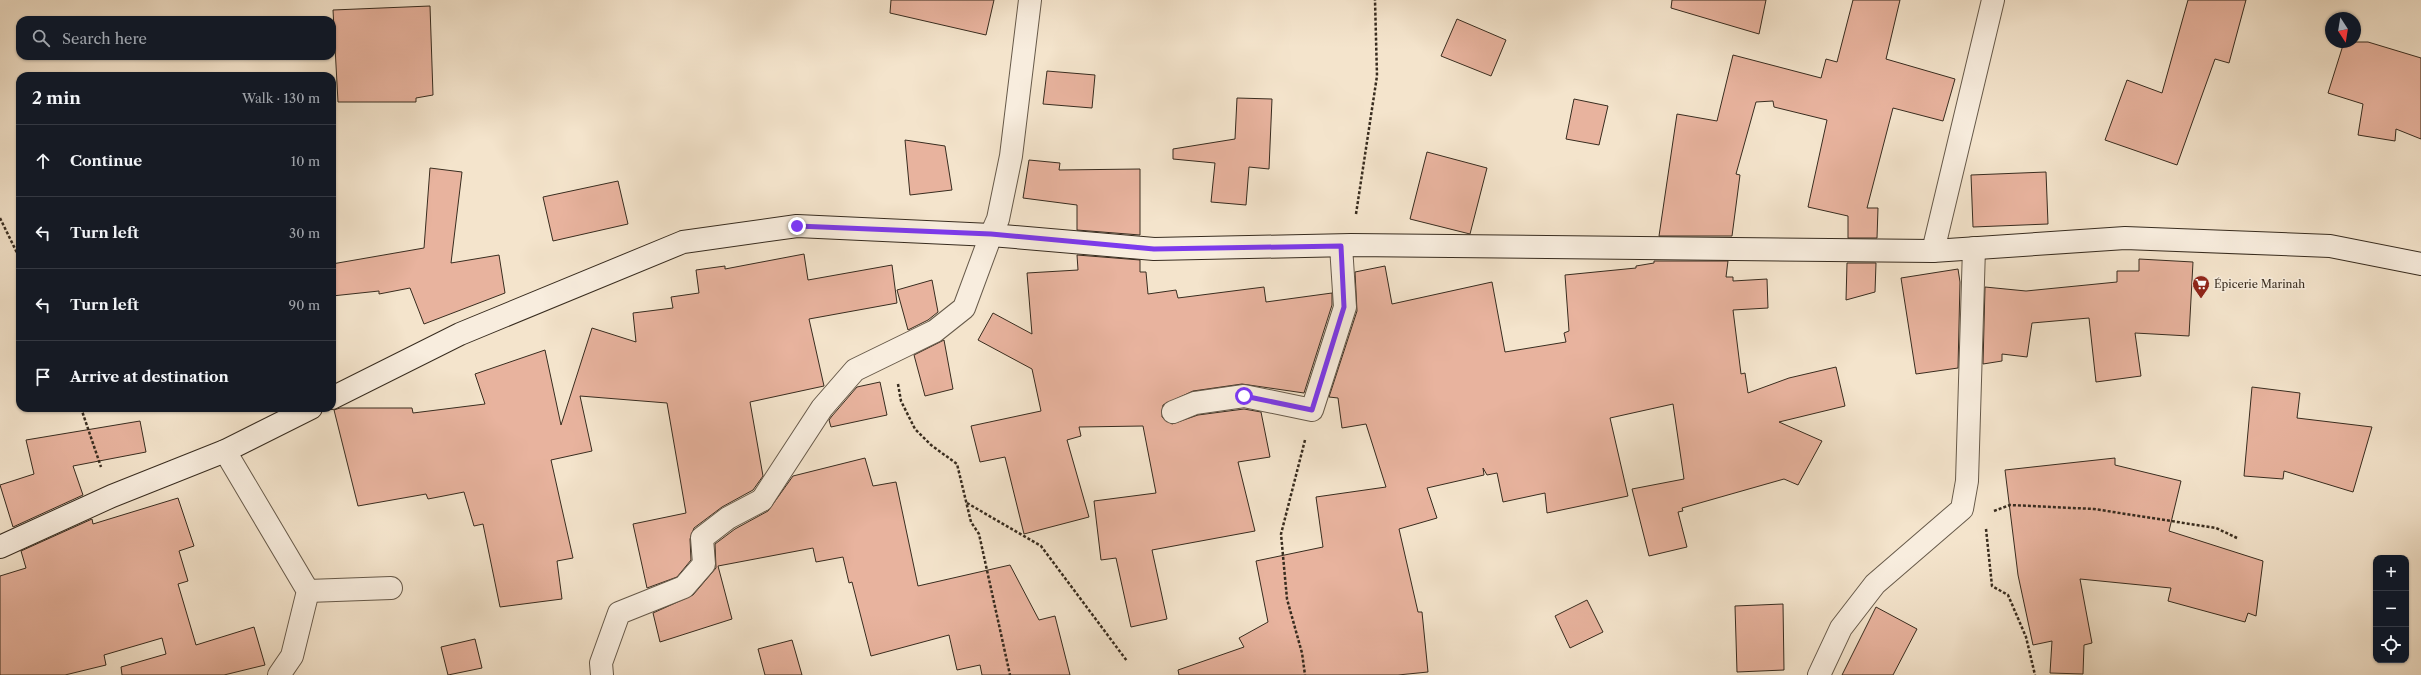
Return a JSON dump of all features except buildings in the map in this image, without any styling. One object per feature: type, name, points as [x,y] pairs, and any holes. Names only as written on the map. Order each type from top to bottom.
[{"type":"street","points":[[602,675],[601,663],[619,613],[684,587],[704,564],[702,538],[728,518],[762,500],[822,408],[855,370],[936,331],[964,308],[998,219],[1011,156],[1030,0]]},
{"type":"street","points":[[1933,251],[1993,0]]},
{"type":"street","points":[[336,396],[460,334],[683,242],[797,226],[991,234],[1154,249],[1346,245],[1933,251],[2141,239],[2330,246],[2421,264]]},
{"type":"street","points":[[1173,412],[1195,403],[1244,396],[1312,410],[1344,307],[1346,245]]},
{"type":"street","points":[[1819,675],[1841,628],[1875,584],[1962,509],[1967,481],[1974,248]]},
{"type":"street","points":[[0,547],[112,496],[225,451],[303,412]]},
{"type":"street","points":[[225,451],[308,591],[292,656],[279,675]]},
{"type":"street","points":[[308,591],[391,588]]},
{"type":"path","points":[[1346,245],[1377,76],[1375,0]]},
{"type":"path","points":[[0,218],[16,251]]},
{"type":"path","points":[[887,354],[896,368],[901,401],[915,429],[931,445],[956,464],[971,522],[979,534],[1010,675]]},
{"type":"path","points":[[1305,675],[1302,652],[1287,598],[1281,534],[1312,410]]},
{"type":"path","points":[[82,412],[89,436],[112,496]]},
{"type":"path","points":[[1964,496],[1984,515],[1992,586],[2008,595],[2026,637],[2035,675]]},
{"type":"path","points":[[966,502],[1040,546],[1127,662]]},
{"type":"path","points":[[1984,515],[2010,505],[2094,509],[2216,528],[2237,538]]},
{"type":"place","name":"Épicerie Marinah","points":[[2201,299]]},
{"type":"route","points":[[797,226],[991,234],[1154,249],[1341,246],[1344,307],[1312,410],[1244,396]]}]
